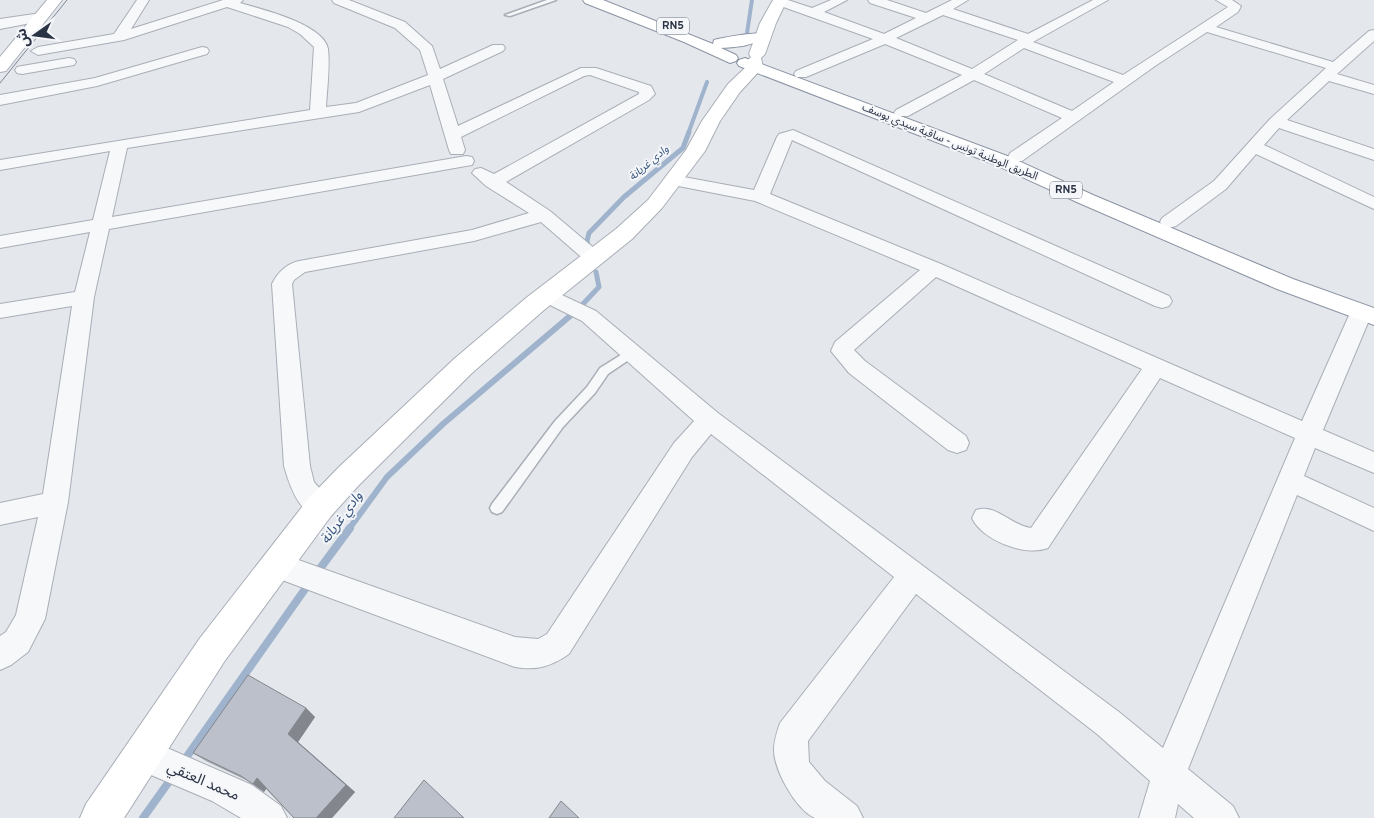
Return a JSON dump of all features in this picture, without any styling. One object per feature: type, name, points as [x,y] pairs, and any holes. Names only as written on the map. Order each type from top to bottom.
[{"type":"main road","points":[[0,67],[55,0]]},
{"type":"main road","name":"الطريق الوطنية تونس - ساقية سيدي يوسف","points":[[590,0],[690,39],[745,64],[1003,161],[1086,199],[1370,312]]},
{"type":"main road","name":"الطريق الوطنية تونس - ساقية سيدي يوسف","points":[[604,0],[720,43],[745,64],[801,74],[1016,157],[1169,222],[1287,278]]},
{"type":"main road","points":[[100,818],[164,764],[212,650],[320,507],[356,469],[463,366],[567,305],[594,258],[655,204],[695,151],[780,1]]},
{"type":"main road","points":[[745,64],[754,37],[768,23]]},
{"type":"main road","points":[[720,43],[738,42],[754,37]]},
{"type":"street","points":[[124,43],[143,0]]},
{"type":"street","points":[[342,0],[407,30],[427,49],[454,144],[466,161],[492,182],[544,215],[594,258]]},
{"type":"street","points":[[814,12],[841,0]]},
{"type":"street","points":[[874,0],[926,18]]},
{"type":"street","points":[[801,74],[882,40],[962,0]]},
{"type":"street","points":[[902,113],[973,75],[1026,41],[1102,0]]},
{"type":"street","points":[[1016,157],[1125,81],[1234,9],[1235,6],[1222,0]]},
{"type":"street","points":[[780,1],[814,12],[1073,117]]},
{"type":"street","points":[[108,53],[124,43],[232,2],[304,30],[319,42],[321,47],[318,114]]},
{"type":"street","points":[[942,10],[1125,81]]},
{"type":"street","points":[[0,24],[41,17]]},
{"type":"street","points":[[1206,28],[1331,71],[1374,90]]},
{"type":"street","points":[[1169,222],[1220,185],[1276,122],[1374,34]]},
{"type":"street","points":[[38,51],[124,43]]},
{"type":"street","points":[[0,165],[120,144],[359,107],[382,100],[435,78],[498,48]]},
{"type":"street","points":[[0,100],[84,86],[202,51]]},
{"type":"street","points":[[147,52],[162,63]]},
{"type":"street","points":[[22,70],[85,58]]},
{"type":"street","points":[[453,135],[581,72],[591,71],[646,89],[647,94],[644,96],[492,182]]},
{"type":"street","points":[[1276,122],[1374,155]]},
{"type":"street","points":[[760,196],[784,138],[793,136],[1162,301]]},
{"type":"street","points":[[0,655],[17,642],[30,618],[55,502],[84,297],[120,144]]},
{"type":"street","points":[[1254,147],[1374,204]]},
{"type":"street","points":[[0,242],[466,161]]},
{"type":"street","points":[[673,180],[760,196],[934,268],[1374,463]]},
{"type":"street","points":[[320,507],[303,487],[297,466],[282,284],[286,276],[299,267],[474,234],[544,215]]},
{"type":"street","points":[[934,268],[843,347],[842,351],[857,367],[957,444]]},
{"type":"street","points":[[0,312],[84,297]]},
{"type":"street","points":[[567,305],[632,352],[709,420],[1108,723],[1221,818]]},
{"type":"street","points":[[1157,818],[1169,774],[1291,481],[1309,433],[1370,312]]},
{"type":"street","points":[[985,518],[1017,537],[1030,541],[1038,540],[1156,366]]},
{"type":"street","points":[[276,565],[515,652],[531,656],[547,652],[558,644],[683,450],[709,420]]},
{"type":"street","points":[[1291,481],[1374,520]]},
{"type":"street","points":[[0,514],[55,502]]},
{"type":"street","points":[[845,818],[808,791],[798,777],[789,747],[792,735],[913,575]]},
{"type":"street","name":"محمد العتقي","points":[[164,764],[239,795],[269,818]]},
{"type":"lane","points":[[508,15],[553,0]]},
{"type":"lane","points":[[498,508],[559,424],[591,390],[604,371],[632,352]]},
{"type":"building","points":[[248,675],[306,708],[288,734],[346,785],[316,818],[294,818],[257,778],[253,784],[241,776],[193,753]]},
{"type":"building","points":[[424,780],[464,818],[394,818]]},
{"type":"building","points":[[561,801],[579,818],[549,818]]},
{"type":"waterway","name":"وادي غريانة","points":[[747,33],[752,0]]},
{"type":"waterway","name":"وادي غريانة","points":[[688,134],[707,82]]},
{"type":"waterway","name":"وادي غريانة","points":[[589,249],[587,241],[589,233],[624,197],[683,148],[689,132]]},
{"type":"waterway","name":"وادي غريانة","points":[[581,306],[599,287],[596,272]]},
{"type":"waterway","name":"وادي غريانة","points":[[349,529],[387,477],[443,424],[583,305]]},
{"type":"waterway","name":"وادي غريانة","points":[[316,574],[350,528]]},
{"type":"waterway","name":"وادي غريانة","points":[[183,762],[310,582]]},
{"type":"waterway","name":"وادي غريانة","points":[[143,818],[173,776]]},
{"type":"tram line","points":[[0,83],[67,0]]}]
